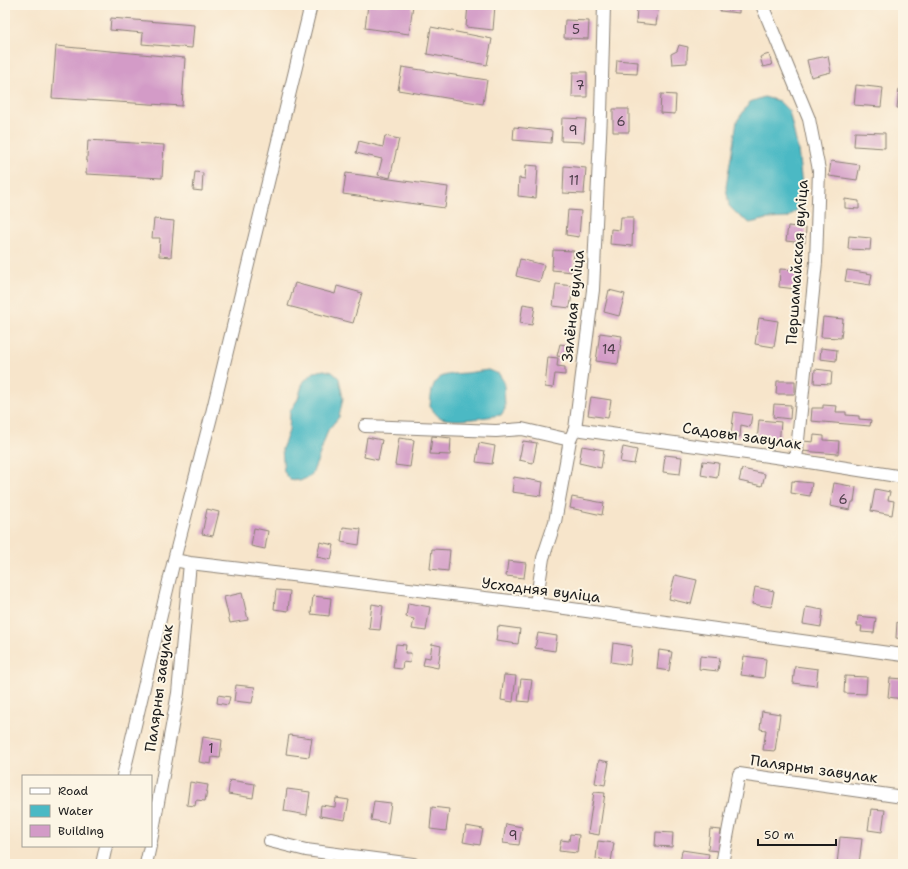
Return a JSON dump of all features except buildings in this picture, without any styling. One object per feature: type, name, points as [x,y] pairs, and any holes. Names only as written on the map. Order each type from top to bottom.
[{"type":"street","points":[[123,775],[174,560],[212,413],[311,5]]},
{"type":"street","name":"Зялёная вуліца","points":[[536,604],[543,558],[555,522],[573,434],[593,290],[601,114],[604,5]]},
{"type":"street","name":"Першамайская вуліца","points":[[762,5],[809,119],[819,170],[816,262],[796,460]]},
{"type":"street","name":"Садовы завулак","points":[[365,426],[496,431],[522,429],[796,460],[903,477]]},
{"type":"street","name":"Усходняя вуліца","points":[[174,560],[536,604],[903,655]]},
{"type":"street","name":"Палярны завулак","points":[[152,836],[178,693],[190,563]]},
{"type":"street","name":"Палярны завулак","points":[[722,864],[739,774],[903,797]]},
{"type":"street","points":[[270,841],[306,850],[413,864]]},
{"type":"street","points":[[102,864],[106,847]]},
{"type":"street","points":[[146,864],[150,847]]},
{"type":"water","points":[[764,97],[779,101],[789,111],[798,150],[803,195],[801,206],[788,218],[767,219],[750,223],[739,216],[729,206],[726,187],[737,121],[750,102]]},
{"type":"water","points":[[324,370],[332,372],[339,378],[343,398],[339,417],[328,430],[311,476],[300,481],[290,479],[284,472],[282,449],[289,431],[290,411],[298,399],[303,382],[314,372]]},
{"type":"water","points":[[488,370],[499,374],[504,382],[505,409],[501,415],[452,420],[439,417],[430,407],[432,389],[438,379],[442,376]]}]
